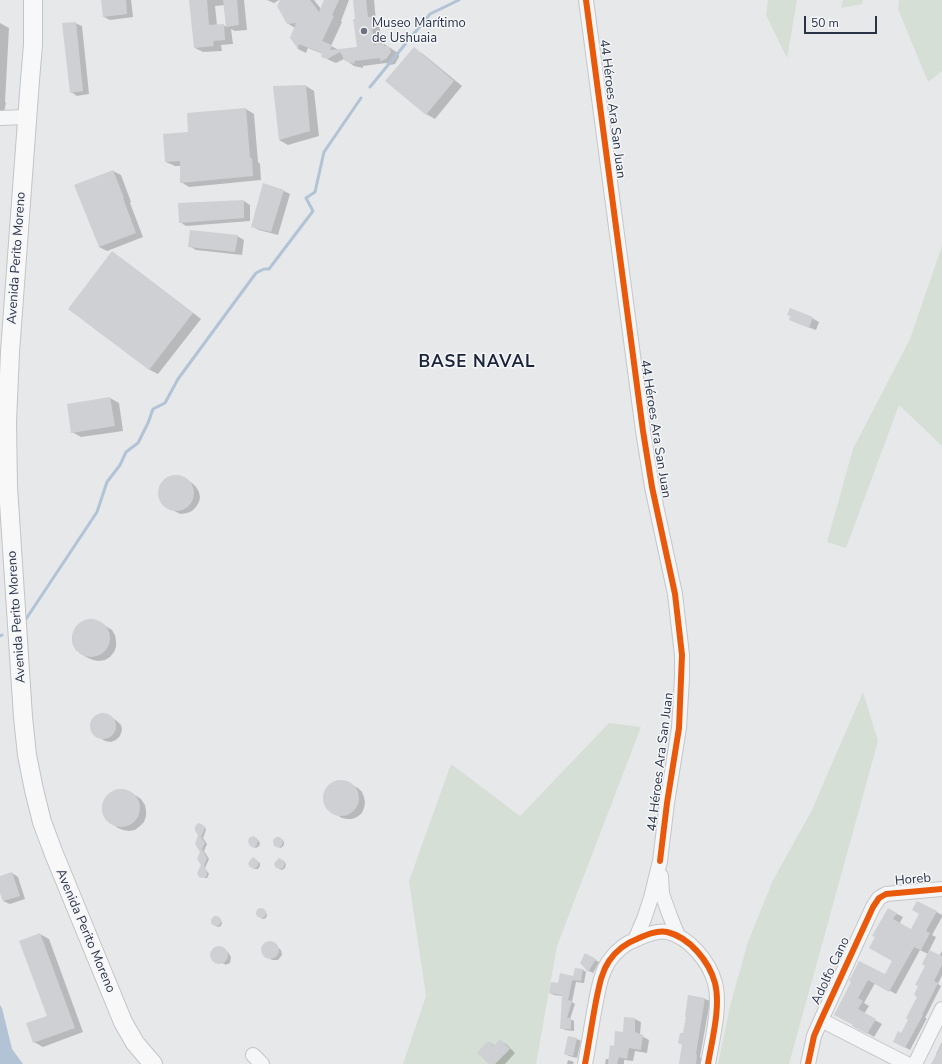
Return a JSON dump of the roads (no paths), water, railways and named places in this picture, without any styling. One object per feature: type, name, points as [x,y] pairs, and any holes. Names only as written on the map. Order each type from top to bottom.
[{"type":"main road","name":"Avenida Perito Moreno","points":[[33,0],[32,45],[27,117],[4,415],[23,717],[27,755],[42,822],[123,1022],[135,1043],[154,1064]]},
{"type":"street","name":"44 Héroes Ara San Juan","points":[[586,0],[643,431],[652,487],[675,594],[682,655],[679,728],[667,803],[660,861],[652,898],[635,940]]},
{"type":"street","points":[[0,118],[27,117]]},
{"type":"street","name":"44 Héroes Ara San Juan","points":[[660,861],[662,894],[678,936]]},
{"type":"street","name":"Horeb","points":[[886,894],[942,889]]},
{"type":"street","name":"Adolfo Cano","points":[[808,1064],[814,1036],[821,1020],[874,907],[879,898],[886,894]]},
{"type":"street","points":[[585,1064],[593,1014],[600,983],[610,960],[620,948],[635,940],[651,933],[666,932],[678,936],[691,945],[700,954],[709,967],[715,983],[718,1004],[708,1064]]},
{"type":"street","points":[[914,1064],[942,1009]]},
{"type":"street","points":[[821,1020],[907,1064]]},
{"type":"water","points":[[0,1005],[12,1049],[23,1064],[0,1064]]},
{"type":"waterway","points":[[370,87],[430,14],[459,0]]},
{"type":"waterway","points":[[26,619],[97,512],[107,482],[120,465],[126,452],[138,443],[153,409],[165,403],[178,379],[256,273],[264,269],[269,269],[313,211],[306,198],[315,192],[324,152],[361,98]]},
{"type":"place","name":"Museo Marítimo de Ushuaia","points":[[364,31]]},
{"type":"district","name":"BASE NAVAL","points":[[477,363]]}]
